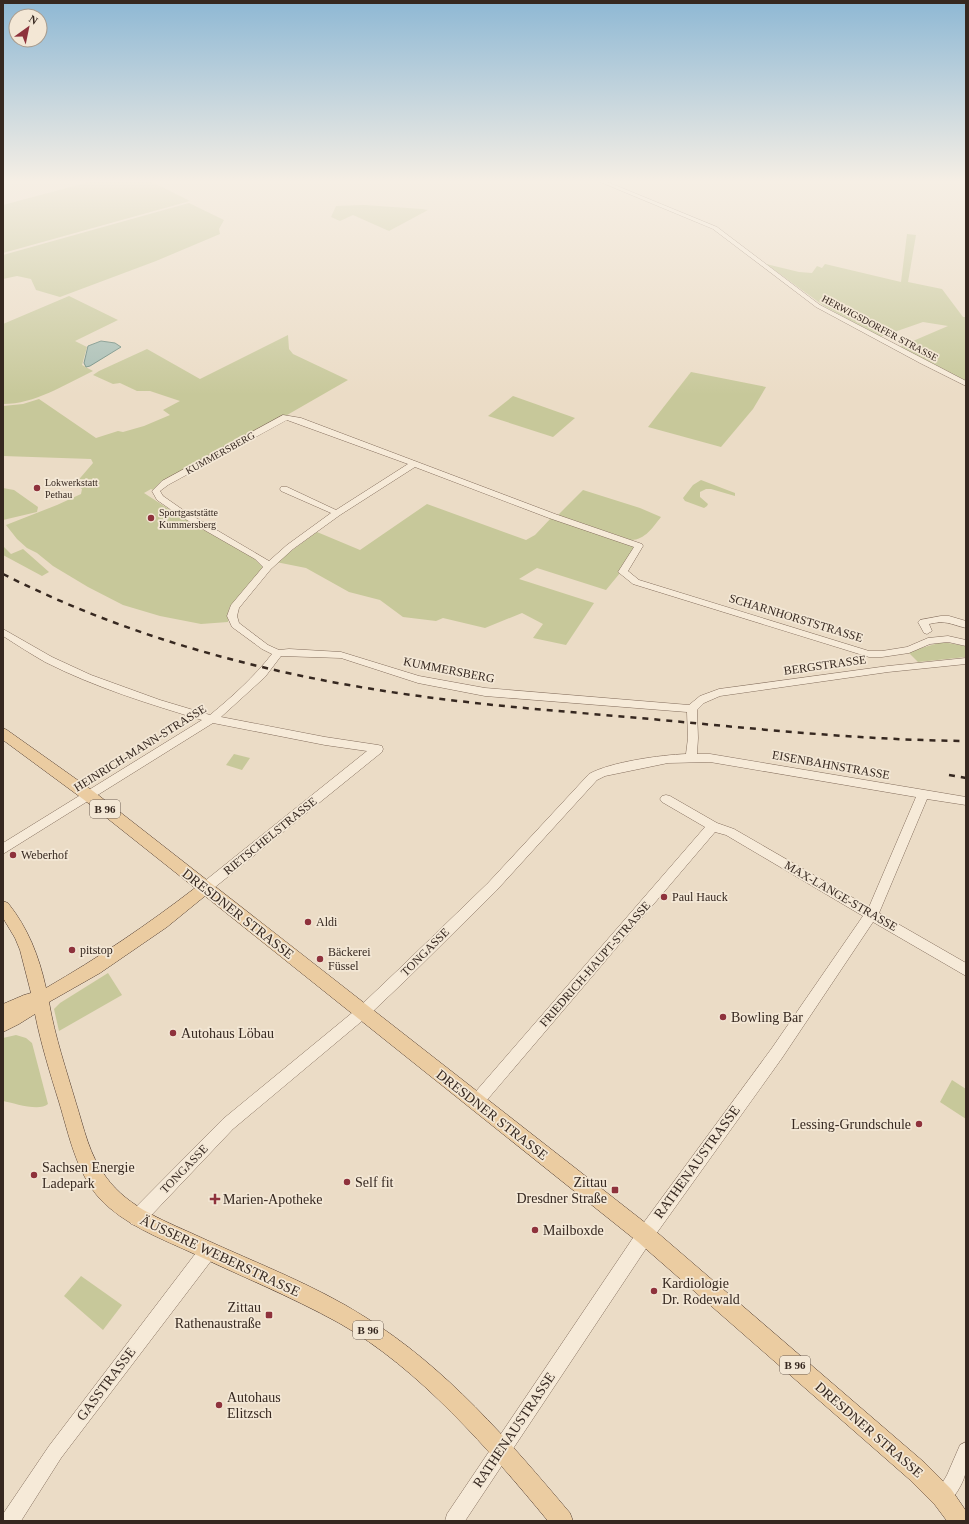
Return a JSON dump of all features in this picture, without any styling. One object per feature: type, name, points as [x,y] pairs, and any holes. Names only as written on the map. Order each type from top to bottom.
[{"type":"main road","name":"DRESDNER STRASSE","points":[[3,733],[88,795],[645,1235],[911,1466],[943,1497],[960,1521]]},
{"type":"main road","name":"RIETSCHELSTRASSE","points":[[40,999],[95,968],[128,946],[162,922],[205,888]]},
{"type":"main road","name":"ÄUSSERE WEBERSTRASSE","points":[[3,907],[14,920],[26,943],[34,965],[49,1040],[81,1149],[98,1184],[109,1196],[137,1218],[347,1317],[377,1336],[419,1368],[469,1415],[502,1449],[562,1521]]},
{"type":"main road","points":[[3,1012],[24,1002],[40,999]]},
{"type":"main road","points":[[3,1024],[17,1018],[30,1009],[40,999]]},
{"type":"street","name":"HERWIGSDORFER STRASSE","points":[[748,252],[818,306],[966,384]]},
{"type":"street","name":"KUMMERSBERG","points":[[268,567],[258,557],[165,502],[160,498],[156,491],[175,478],[286,417],[305,422],[552,516],[639,546],[622,572]]},
{"type":"street","points":[[278,653],[256,641],[235,625],[232,612],[238,602],[268,567],[290,547],[337,513],[414,464]]},
{"type":"street","points":[[284,489],[337,513]]},
{"type":"street","name":"SCHARNHORSTSTRASSE","points":[[622,572],[636,582],[869,654],[882,654],[910,650],[928,641],[948,639],[966,643]]},
{"type":"street","points":[[927,631],[923,622],[942,618],[950,618],[966,625]]},
{"type":"street","points":[[3,632],[48,659],[87,677],[157,703],[212,719]]},
{"type":"street","name":"KUMMERSBERG","points":[[278,653],[296,652],[341,656],[418,679],[485,692],[692,709]]},
{"type":"street","name":"HEINRICH-MANN-STRASSE","points":[[3,849],[212,719],[245,691],[261,675],[278,653]]},
{"type":"street","name":"BERGSTRASSE","points":[[692,709],[694,705],[704,698],[719,693],[888,669],[966,661]]},
{"type":"street","points":[[690,757],[693,738],[692,709]]},
{"type":"street","name":"RIETSCHELSTRASSE","points":[[205,888],[378,749],[325,741],[212,719]]},
{"type":"street","name":"EISENBAHNSTRASSE","points":[[690,757],[710,758],[966,801]]},
{"type":"street","name":"TONGASSE","points":[[137,1218],[228,1124],[363,1012],[492,886],[593,777],[602,772],[622,767],[668,759],[690,757]]},
{"type":"street","name":"RATHENAUSTRASSE","points":[[454,1521],[645,1235],[777,1053],[872,914],[923,794]]},
{"type":"street","name":"MAX-LANGE-STRASSE","points":[[666,799],[713,826],[730,832],[966,970]]},
{"type":"street","name":"FRIEDRICH-HAUPT-STRASSE","points":[[476,1102],[713,826]]},
{"type":"street","name":"GASSTRASSE","points":[[10,1521],[55,1452],[208,1251]]},
{"type":"street","points":[[943,1497],[953,1481],[966,1451]]},
{"type":"green space","points":[[13,252],[177,252],[60,297],[36,290],[31,279],[17,276],[3,279],[3,255]]},
{"type":"green space","points":[[905,252],[913,252],[908,282],[942,289],[963,317],[966,317],[966,382],[899,347],[948,326],[923,322],[880,337],[824,306],[766,264],[799,272],[812,273],[817,266],[822,268],[825,264],[901,282]]},
{"type":"green space","points":[[69,296],[118,320],[75,341],[87,347],[82,365],[93,371],[49,393],[26,401],[3,404],[3,324]]},
{"type":"green space","points":[[288,335],[289,349],[293,354],[348,380],[155,491],[151,489],[144,493],[178,515],[262,563],[264,567],[229,608],[228,622],[201,624],[160,616],[123,605],[88,587],[53,566],[37,553],[27,548],[17,539],[6,525],[81,494],[82,489],[75,484],[93,463],[91,459],[3,456],[3,406],[23,404],[39,399],[96,438],[118,431],[123,432],[144,426],[170,415],[163,410],[180,401],[150,391],[137,391],[120,383],[113,384],[93,375],[99,371],[147,349],[200,379]]},
{"type":"green space","points":[[691,372],[766,387],[753,409],[721,447],[648,427]]},
{"type":"green space","points":[[513,396],[575,418],[553,437],[488,416]]},
{"type":"green space","points":[[701,480],[735,493],[735,496],[706,489],[700,492],[700,497],[708,504],[704,508],[685,501],[683,498],[693,485]]},
{"type":"green space","points":[[3,488],[14,490],[38,507],[37,512],[3,520]]},
{"type":"green space","points":[[583,490],[640,508],[661,517],[652,529],[645,535],[631,540],[558,515]]},
{"type":"green space","points":[[427,504],[526,540],[535,535],[552,517],[638,546],[620,573],[606,590],[537,568],[519,579],[594,603],[566,645],[533,638],[543,624],[522,613],[485,628],[443,618],[436,621],[403,617],[380,600],[349,592],[306,568],[276,562],[317,532],[360,550]]},
{"type":"green space","points":[[3,546],[11,554],[23,549],[49,572],[42,576],[3,555]]},
{"type":"green space","points":[[942,642],[966,646],[966,657],[918,662],[908,652]]},
{"type":"green space","points":[[234,754],[250,758],[242,770],[226,765]]},
{"type":"green space","points":[[108,973],[122,995],[59,1031],[54,1009],[60,1003]]},
{"type":"green space","points":[[16,1035],[26,1038],[32,1043],[48,1104],[44,1106],[33,1107],[3,1101],[3,1038]]},
{"type":"green space","points":[[952,1080],[966,1089],[966,1119],[940,1102]]},
{"type":"green space","points":[[81,1276],[122,1305],[103,1330],[64,1296]]},
{"type":"shaded area","points":[[101,341],[115,343],[121,347],[86,367],[84,363],[88,346]]},
{"type":"railway","points":[[3,574],[54,598],[159,638],[267,668],[378,690],[485,704],[762,729],[844,736],[966,741]]},
{"type":"railway","points":[[949,775],[966,778]]},
{"type":"place","name":"Lokwerkstatt Pethau","points":[[37,488]]},
{"type":"place","name":"Sportgaststätte Kummersberg","points":[[151,518]]},
{"type":"place","name":"Weberhof","points":[[13,855]]},
{"type":"place","name":"Paul Hauck","points":[[664,897]]},
{"type":"place","name":"Aldi","points":[[308,922]]},
{"type":"place","name":"pitstop","points":[[72,950]]},
{"type":"place","name":"Bäckerei Füssel","points":[[320,959]]},
{"type":"place","name":"Bowling Bar","points":[[723,1017]]},
{"type":"place","name":"Autohaus Löbau","points":[[173,1033]]},
{"type":"place","name":"Lessing-Grundschule","points":[[919,1124]]},
{"type":"place","name":"Sachsen Energie Ladepark","points":[[34,1175]]},
{"type":"place","name":"Self fit","points":[[347,1182]]},
{"type":"place","name":"Zittau Dresdner Straße","points":[[615,1190]]},
{"type":"place","name":"Marien-Apotheke","points":[[215,1199]]},
{"type":"place","name":"Mailboxde","points":[[535,1230]]},
{"type":"place","name":"Kardiologie Dr. Rodewald","points":[[654,1291]]},
{"type":"place","name":"Zittau Rathenaustraße","points":[[269,1315]]},
{"type":"place","name":"Autohaus Elitzsch","points":[[219,1405]]}]
